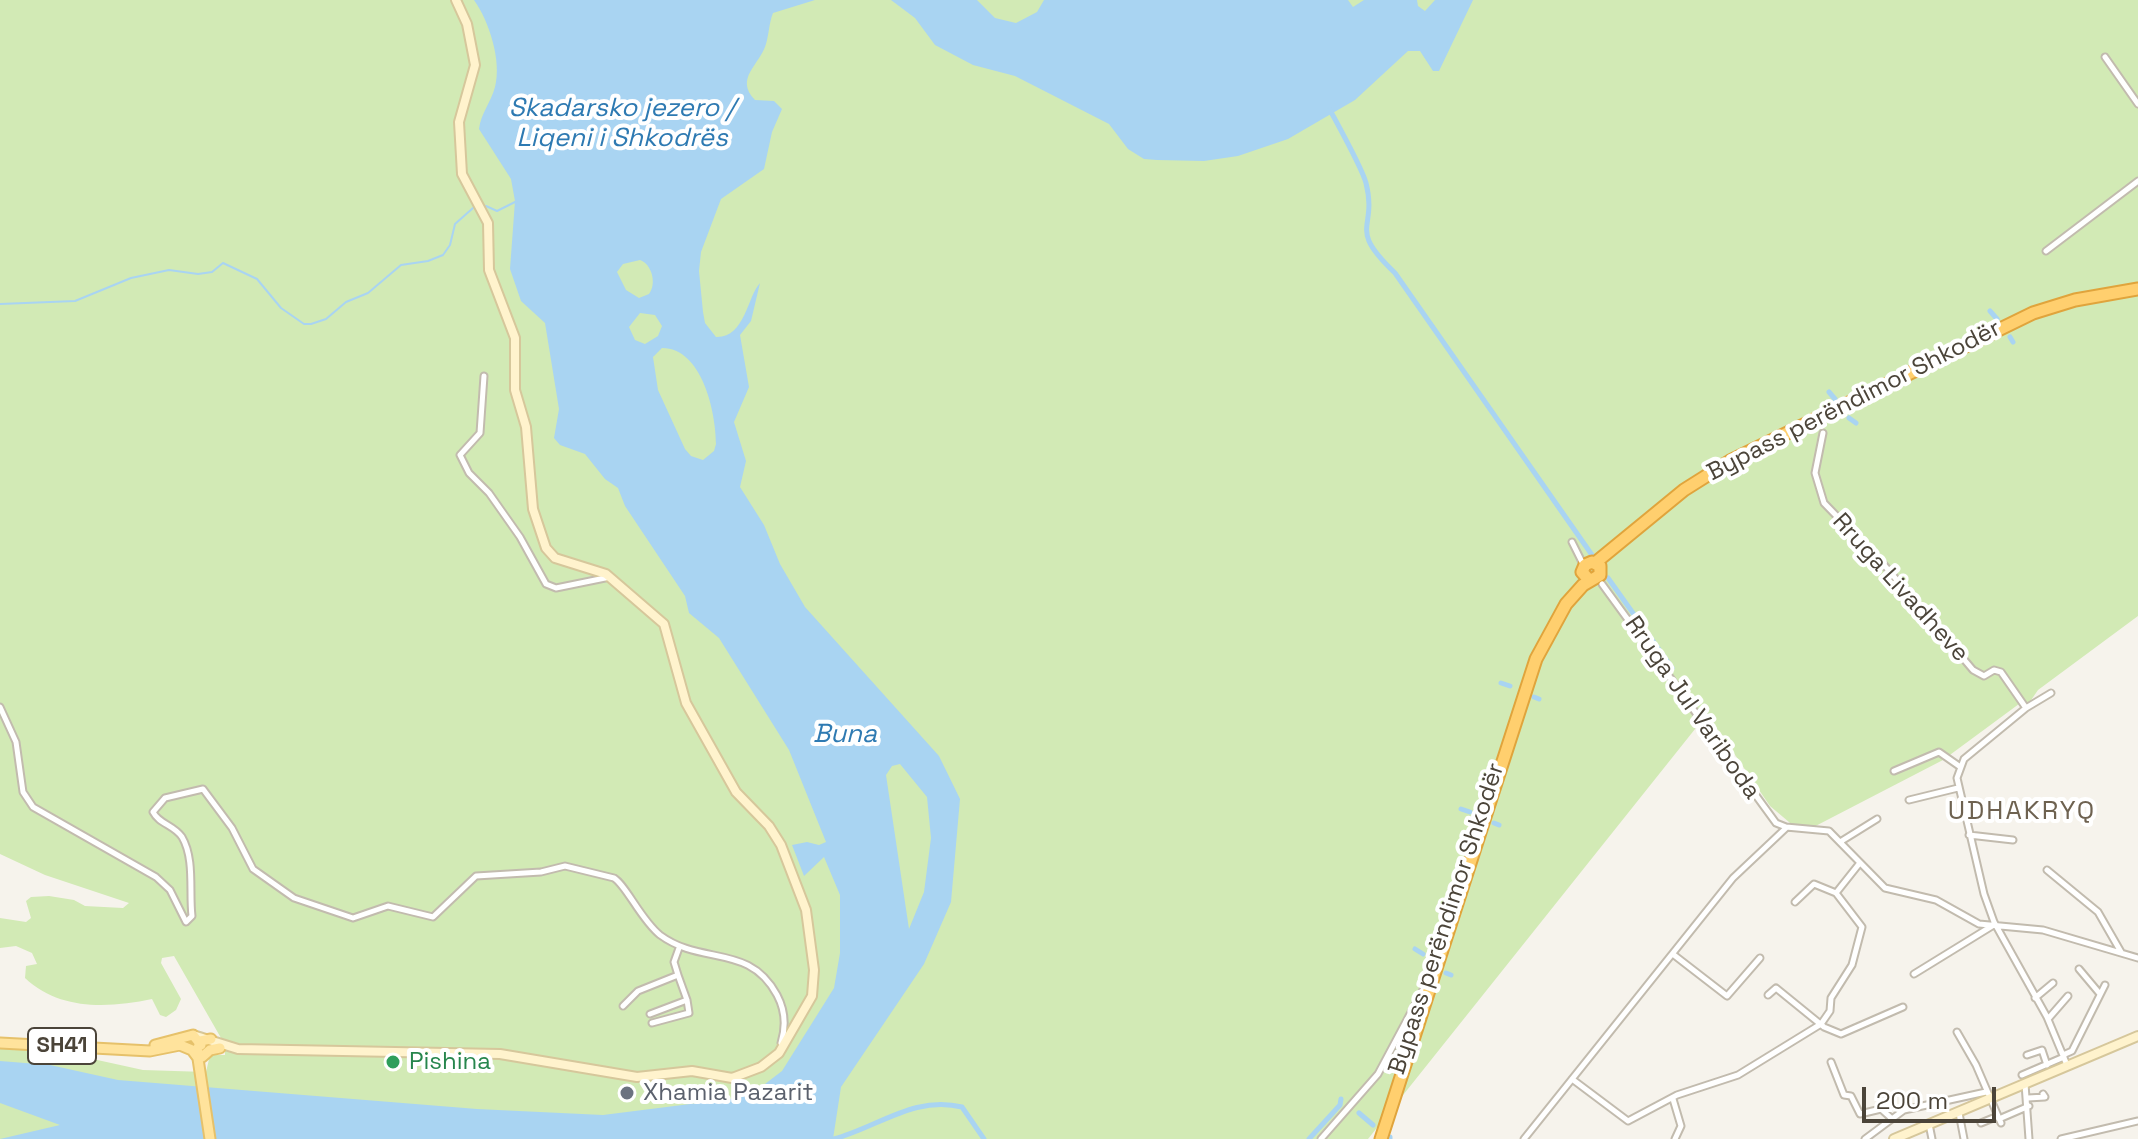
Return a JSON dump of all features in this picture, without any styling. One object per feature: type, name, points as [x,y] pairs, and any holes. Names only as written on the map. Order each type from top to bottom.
[{"type":"highway","name":"Bypass perëndimor Shkodër","points":[[1374,1139],[1530,653],[1552,610],[1684,490],[1762,444],[2033,313],[2075,300],[2138,289]]},
{"type":"highway","name":"Bypass perëndimor Shkodër","points":[[1381,1139],[1536,659],[1559,612],[1592,571],[1681,501],[1741,462],[2013,330],[2076,307],[2138,296]]},
{"type":"main road","points":[[173,1045],[196,1038],[211,1039],[235,1048],[259,1050],[500,1054],[603,1074],[637,1077],[692,1071],[726,1079],[768,1064],[783,1048],[813,991],[814,960],[805,907],[779,841],[736,792],[686,703],[667,628],[610,577],[555,558],[546,548],[533,509],[526,429],[515,390],[515,338],[489,270],[488,223],[462,174],[459,122],[475,65],[467,24],[456,0]]},
{"type":"main road","points":[[1894,1139],[1959,1112],[2065,1059],[2138,1036]]},
{"type":"main road","points":[[196,1038],[238,1054],[259,1050]]},
{"type":"main road","points":[[196,1038],[210,1139]]},
{"type":"main road","name":"SH41","points":[[125,1049],[196,1038]]},
{"type":"main road","name":"SH41","points":[[0,1043],[150,1051],[173,1045]]},
{"type":"main road","points":[[173,1045],[189,1048],[200,1057]]},
{"type":"main road","points":[[200,1057],[220,1048]]},
{"type":"street","points":[[2105,57],[2138,104]]},
{"type":"street","points":[[2046,251],[2138,181]]},
{"type":"street","points":[[484,376],[480,433],[460,455],[465,468],[489,493],[520,537],[546,584],[556,588],[610,577]]},
{"type":"street","name":"Rruga Livadheve","points":[[1823,433],[1815,473],[1824,503],[1885,566],[1973,670],[1984,676],[1994,670],[2001,672],[2026,708]]},
{"type":"street","name":"Rruga Jul Variboda","points":[[1572,542],[1770,818],[1786,827]]},
{"type":"street","points":[[2051,693],[2026,708],[1959,766],[1958,788],[1994,926],[2048,1019],[2065,1059]]},
{"type":"street","points":[[0,707],[16,742],[23,792],[33,807],[50,820],[146,870],[170,890],[186,922],[192,916],[187,848],[176,829],[157,819],[153,812],[165,798],[198,789],[209,795],[253,869],[311,905],[353,918],[388,906],[433,917],[476,876],[541,872],[565,866],[619,881],[643,920],[679,948],[739,959],[767,978],[779,998],[784,1019],[781,1044],[768,1064]]},
{"type":"street","points":[[1894,771],[1939,752],[1959,766]]},
{"type":"street","points":[[1909,800],[1958,788]]},
{"type":"street","points":[[1840,842],[1877,819]]},
{"type":"street","points":[[1524,1139],[1733,878],[1786,827],[1824,829],[1885,888],[1936,900],[1971,921],[2043,930],[2138,958]]},
{"type":"street","points":[[1969,835],[2013,840]]},
{"type":"street","points":[[1836,893],[1859,864]]},
{"type":"street","points":[[2047,870],[2098,912],[2121,952]]},
{"type":"street","points":[[1572,1079],[1625,1121],[1738,1075],[1821,1024],[1830,1011],[1831,998],[1852,965],[1862,927],[1836,893],[1814,884],[1795,902]]},
{"type":"street","points":[[1914,974],[1994,926]]},
{"type":"street","points":[[652,1023],[689,1013],[674,962],[679,948]]},
{"type":"street","points":[[1674,955],[1727,996],[1760,958]]},
{"type":"street","points":[[2079,969],[2100,994]]},
{"type":"street","points":[[623,1006],[638,991],[678,975]]},
{"type":"street","points":[[2035,998],[2053,983]]},
{"type":"street","points":[[1321,1139],[1378,1074],[1426,984]]},
{"type":"street","points":[[2029,1139],[2029,1106],[2023,1080],[2047,1065],[2065,1059],[2072,1051],[2105,985]]},
{"type":"street","points":[[1768,995],[1776,988],[1821,1024],[1847,1033],[1903,1007]]},
{"type":"street","points":[[2048,1019],[2068,996]]},
{"type":"street","points":[[650,1014],[687,1000]]},
{"type":"street","points":[[1957,1032],[1976,1065],[1999,1120]]},
{"type":"street","points":[[2027,1055],[2042,1050],[2047,1065]]},
{"type":"street","points":[[1831,1062],[1845,1097],[1851,1096],[1860,1114],[1881,1109],[1890,1117]]},
{"type":"street","points":[[2028,1098],[2045,1097],[2043,1094]]},
{"type":"street","points":[[1865,1139],[1890,1117],[1914,1106],[1988,1095]]},
{"type":"street","points":[[1673,1099],[1681,1126],[1675,1139]]},
{"type":"street","points":[[1981,1123],[1999,1120],[2029,1106]]},
{"type":"street","points":[[1959,1112],[1964,1139]]},
{"type":"street","points":[[2061,1139],[2138,1121]]},
{"type":"street","points":[[1929,1124],[1932,1139]]},
{"type":"green space","points":[[0,0],[2138,0],[2138,616],[2038,690],[2027,706],[2023,701],[1943,760],[1802,833],[1770,806],[1707,714],[1368,1139],[0,1139],[0,1045],[38,1047],[143,1070],[206,1072],[210,1055],[225,1055],[225,1045],[174,956],[162,958],[161,963],[181,999],[176,1010],[166,1017],[160,1015],[152,999],[102,1005],[69,1002],[54,996],[25,978],[26,966],[37,964],[32,953],[16,946],[0,948],[0,918],[26,922],[31,918],[26,901],[31,897],[74,900],[85,906],[123,908],[129,903],[45,875],[0,854]]},
{"type":"water","points":[[474,0],[815,0],[773,13],[763,52],[750,72],[747,85],[755,100],[774,101],[782,109],[772,132],[764,169],[721,199],[701,252],[699,271],[703,312],[705,323],[716,337],[726,336],[739,324],[760,283],[751,321],[740,335],[749,387],[734,422],[746,461],[740,487],[764,525],[780,564],[805,607],[939,756],[960,799],[951,902],[924,964],[841,1087],[833,1139],[0,1139],[60,1125],[0,1103],[0,1061],[50,1065],[118,1080],[477,1109],[603,1115],[730,1099],[765,1084],[782,1071],[834,988],[840,953],[840,895],[824,857],[804,876],[792,845],[826,842],[789,750],[719,638],[689,613],[685,596],[625,506],[618,488],[605,479],[585,454],[560,445],[554,438],[559,409],[545,323],[521,301],[510,269],[515,201],[511,179],[479,129],[495,87],[497,65],[493,42]],"holes":[[[640,260],[648,266],[653,280],[649,294],[639,298],[626,290],[617,272],[623,264]],[[640,313],[655,315],[662,326],[658,336],[645,344],[635,340],[629,327]],[[662,348],[676,351],[687,358],[704,384],[713,416],[716,444],[714,451],[703,460],[691,456],[685,449],[658,390],[653,357]],[[900,764],[927,797],[931,838],[924,892],[909,929],[886,775],[892,766]]]},
{"type":"water","points":[[891,0],[977,0],[995,18],[1016,23],[1037,12],[1044,0],[1348,0],[1353,7],[1364,0],[1417,0],[1418,6],[1425,11],[1435,0],[1473,0],[1439,71],[1433,71],[1420,51],[1408,51],[1355,100],[1288,139],[1238,156],[1204,161],[1144,159],[1128,149],[1109,124],[1015,76],[973,65],[935,45],[915,18]]},
{"type":"waterway","points":[[1330,110],[1366,183],[1369,199],[1367,237],[1371,246],[1395,273],[1592,555]]},
{"type":"waterway","points":[[486,206],[497,211],[517,201]]},
{"type":"waterway","points":[[0,304],[75,301],[131,278],[169,270],[198,274],[212,272],[223,263],[257,279],[281,308],[304,324],[311,324],[326,319],[346,302],[368,293],[401,265],[443,255],[450,245],[455,224],[473,208]]},
{"type":"waterway","points":[[1990,311],[1997,319]]},
{"type":"waterway","points":[[2010,337],[2013,342]]},
{"type":"waterway","points":[[1829,392],[1835,399]]},
{"type":"waterway","points":[[1849,418],[1856,423]]},
{"type":"waterway","points":[[1608,578],[1672,668]]},
{"type":"waterway","points":[[1501,683],[1510,686]]},
{"type":"waterway","points":[[1534,697],[1539,699]]},
{"type":"waterway","points":[[1461,809],[1470,812]]},
{"type":"waterway","points":[[1494,823],[1499,825]]},
{"type":"waterway","points":[[1415,949],[1423,954]]},
{"type":"waterway","points":[[1446,973],[1451,975]]},
{"type":"waterway","points":[[1309,1139],[1340,1105],[1341,1099]]},
{"type":"waterway","points":[[834,1139],[912,1109],[945,1104],[962,1107],[984,1139]]},
{"type":"waterway","points":[[1359,1113],[1373,1125]]},
{"type":"place","name":"Pishina","points":[[393,1062]]},
{"type":"place","name":"Xhamia Pazarit","points":[[627,1093]]},
{"type":"district","name":"UDHAKRYQ","points":[[2022,812]]},
{"type":"water label","name":"Skadarsko jezero / Liqeni i Shkodrës","points":[[622,124]]},
{"type":"water label","name":"Buna","points":[[845,735]]}]
